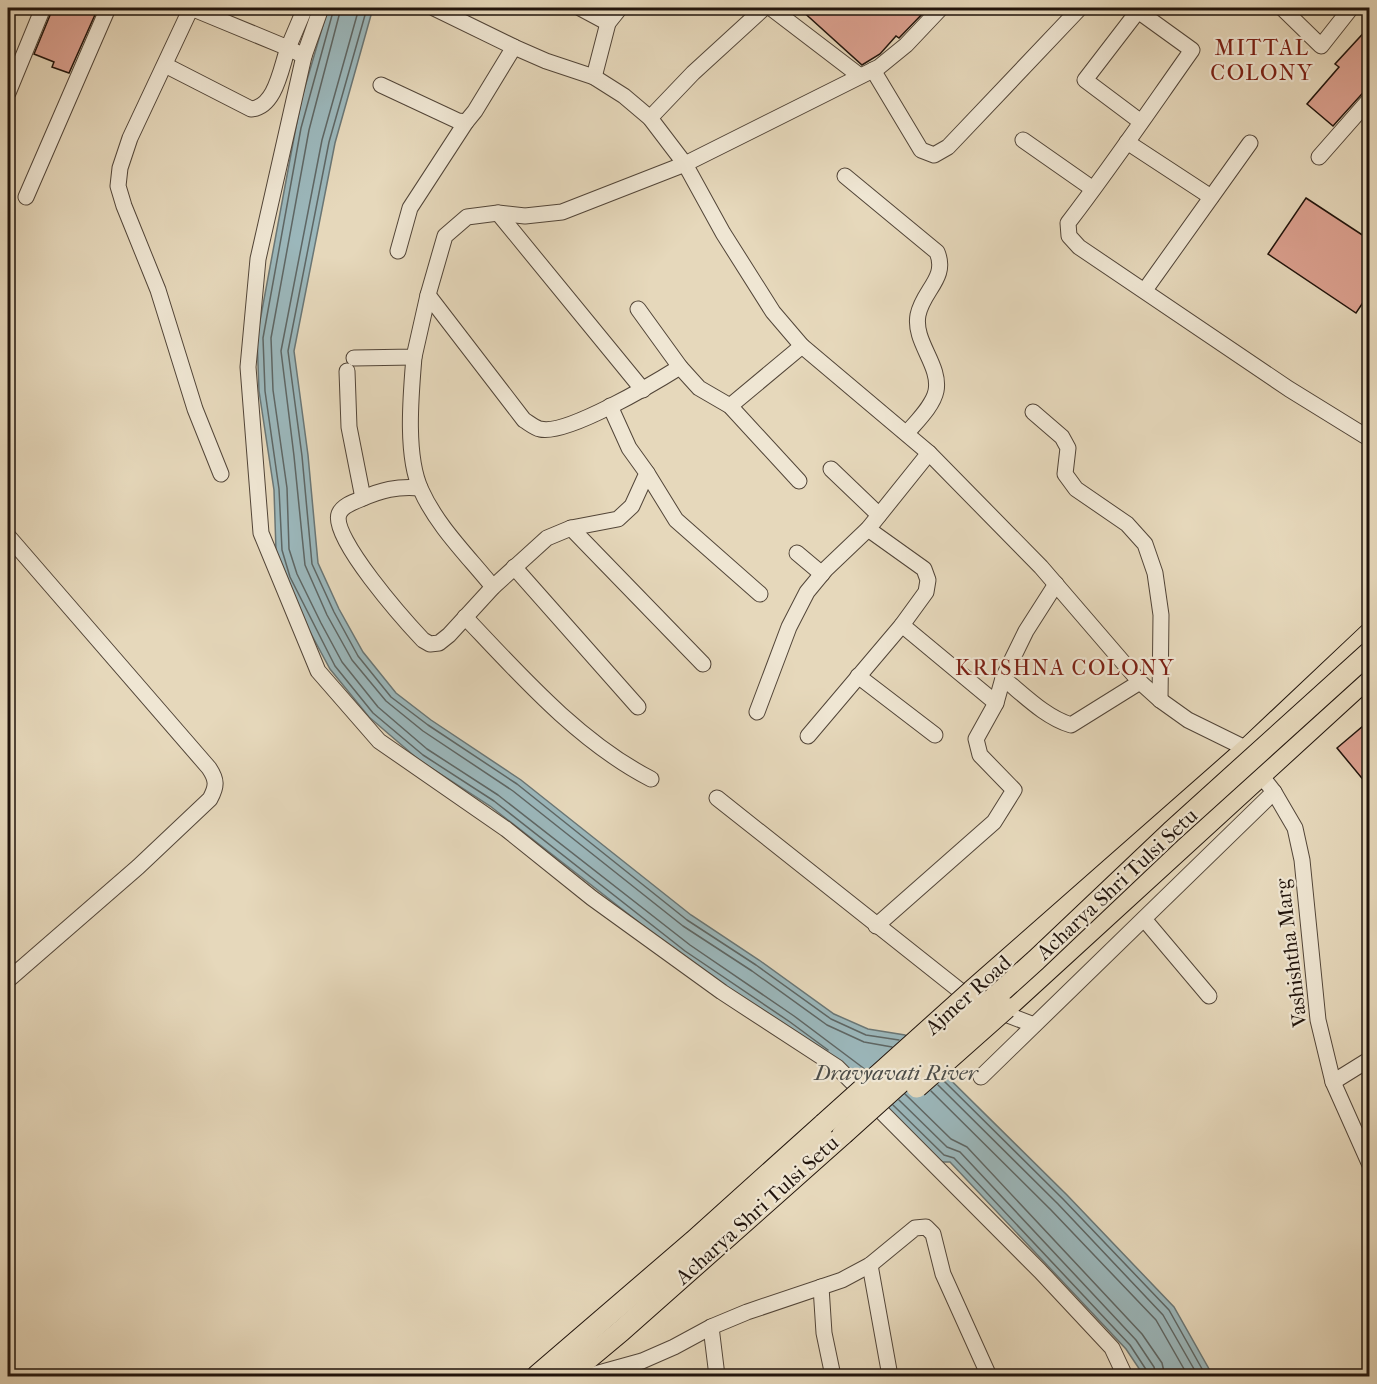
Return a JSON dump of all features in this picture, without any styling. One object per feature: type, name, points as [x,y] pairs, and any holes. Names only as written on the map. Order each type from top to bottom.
[{"type":"highway","name":"Ajmer Road","points":[[537,1377],[694,1241],[972,991],[1247,749],[1370,633]]},
{"type":"highway","name":"Acharya Shri Tulsi Setu","points":[[567,1377],[800,1173],[1036,960],[1171,832],[1370,652]]},
{"type":"highway","name":"Ajmer Road","points":[[588,1376],[1006,1008],[1370,675]]},
{"type":"street","points":[[8,93],[43,8]]},
{"type":"street","points":[[26,197],[108,8]]},
{"type":"street","points":[[221,474],[195,409],[158,290],[124,206],[118,186],[120,168],[130,138],[191,8],[304,56]]},
{"type":"street","points":[[165,65],[251,109],[260,108],[273,93],[288,48],[305,8]]},
{"type":"street","points":[[321,8],[304,56],[258,259],[248,367],[261,533],[318,671],[379,741],[507,829],[592,898],[712,985],[837,1067],[1040,1271],[1113,1348],[1125,1377]]},
{"type":"street","points":[[434,8],[546,61],[594,77],[624,96],[650,118],[685,164],[772,312],[802,346],[929,453],[1041,567],[1140,682],[1188,720],[1247,749]]},
{"type":"street","points":[[580,8],[608,23]]},
{"type":"street","points":[[594,77],[608,23],[620,8]]},
{"type":"street","points":[[650,118],[693,73],[764,8]]},
{"type":"street","points":[[771,8],[866,73],[921,150],[934,155],[948,147],[1080,8]]},
{"type":"street","points":[[493,586],[433,513],[420,488],[414,467],[410,409],[414,357],[428,295],[445,236],[467,217],[498,213],[525,216],[562,212],[685,164],[866,73],[906,45],[941,8]]},
{"type":"street","points":[[1282,8],[1320,46],[1351,8]]},
{"type":"street","points":[[1141,122],[1084,80],[1138,11],[1192,50],[1127,142],[1068,223],[1069,236],[1079,247],[1289,389],[1370,439]]},
{"type":"street","points":[[398,251],[410,208],[475,111],[514,46]]},
{"type":"street","points":[[381,85],[458,121],[466,122]]},
{"type":"street","points":[[1319,157],[1370,99]]},
{"type":"street","points":[[1023,140],[1093,189]]},
{"type":"street","points":[[1127,142],[1212,197]]},
{"type":"street","points":[[1145,290],[1250,143]]},
{"type":"street","points":[[844,177],[937,252],[942,263],[939,276],[923,300],[917,322],[917,329],[934,375],[936,391],[929,405],[907,433]]},
{"type":"street","points":[[498,213],[644,390]]},
{"type":"street","points":[[428,295],[524,420],[541,430],[565,427],[644,390],[680,367]]},
{"type":"street","points":[[638,309],[680,367],[699,388],[730,406],[800,481]]},
{"type":"street","points":[[730,406],[802,346]]},
{"type":"street","points":[[363,498],[349,427],[350,364],[414,357]]},
{"type":"street","points":[[610,406],[629,448],[676,520],[760,594]]},
{"type":"street","points":[[1033,412],[1062,437],[1068,448],[1065,474],[1076,489],[1127,524],[1145,544],[1155,573],[1161,615],[1160,700]]},
{"type":"street","points":[[757,712],[789,627],[807,592],[868,529],[929,453]]},
{"type":"street","points":[[831,469],[879,515]]},
{"type":"street","points":[[420,488],[391,488],[363,498],[346,505],[339,513],[338,520],[361,566],[393,608],[423,640],[430,644],[439,643],[493,586],[547,538],[571,528],[618,519],[632,506],[647,473]]},
{"type":"street","points":[[571,528],[703,664]]},
{"type":"street","points":[[808,736],[902,625],[926,592],[928,580],[924,569],[868,529]]},
{"type":"street","points":[[8,980],[138,867],[210,799],[216,787],[215,777],[209,768],[9,541]]},
{"type":"street","points":[[797,553],[822,574]]},
{"type":"street","points":[[514,567],[638,707]]},
{"type":"street","points":[[876,926],[994,822],[1014,790],[980,755],[976,739],[996,703],[1003,678],[1026,631],[1056,584]]},
{"type":"street","points":[[465,617],[550,704],[630,768],[651,779]]},
{"type":"street","points":[[902,625],[996,703]]},
{"type":"street","points":[[858,676],[935,735]]},
{"type":"street","points":[[1003,678],[1038,708],[1071,725],[1140,682]]},
{"type":"street","name":"Vashishtha Marg","points":[[1260,774],[1274,792],[1295,828],[1302,860],[1318,1020],[1333,1082],[1370,1165]]},
{"type":"street","points":[[981,1077],[1274,792]]},
{"type":"street","points":[[717,798],[968,999],[1034,1025]]},
{"type":"street","points":[[1144,920],[1209,996]]},
{"type":"street","points":[[1333,1082],[1370,1059]]},
{"type":"street","points":[[588,1376],[642,1360],[747,1312],[842,1280],[870,1265],[915,1228],[926,1227],[933,1234],[943,1274],[989,1377]]},
{"type":"street","points":[[870,1265],[890,1377]]},
{"type":"street","points":[[821,1287],[824,1333],[832,1377]]},
{"type":"street","points":[[711,1327],[717,1377]]},
{"type":"water","name":"Dravyavati River","points":[[328,8],[373,8],[335,143],[294,351],[308,455],[318,563],[339,609],[363,652],[396,693],[431,720],[521,780],[691,915],[834,1014],[868,1029],[905,1035],[1067,1195],[1174,1307],[1213,1376],[1144,1376],[1126,1349],[950,1162],[942,1162],[857,1080],[682,956],[490,806],[419,760],[369,717],[330,669],[309,630],[276,551],[274,490],[259,391],[257,337],[302,97]]},
{"type":"building","points":[[53,8],[76,13],[78,8],[98,8],[69,73],[52,67],[54,62],[34,54]]},
{"type":"building","points":[[799,8],[928,8],[899,38],[896,36],[880,54],[862,65]]},
{"type":"building","points":[[1370,26],[1370,85],[1333,126],[1307,104],[1339,67],[1335,64]]},
{"type":"building","points":[[1306,198],[1370,240],[1370,292],[1356,313],[1268,254]]},
{"type":"building","points":[[1363,726],[1370,733],[1370,788],[1337,748]]},
{"type":"district","name":"MITTAL COLONY","points":[[1262,60]]},
{"type":"district","name":"KRISHNA COLONY","points":[[1065,667]]}]
